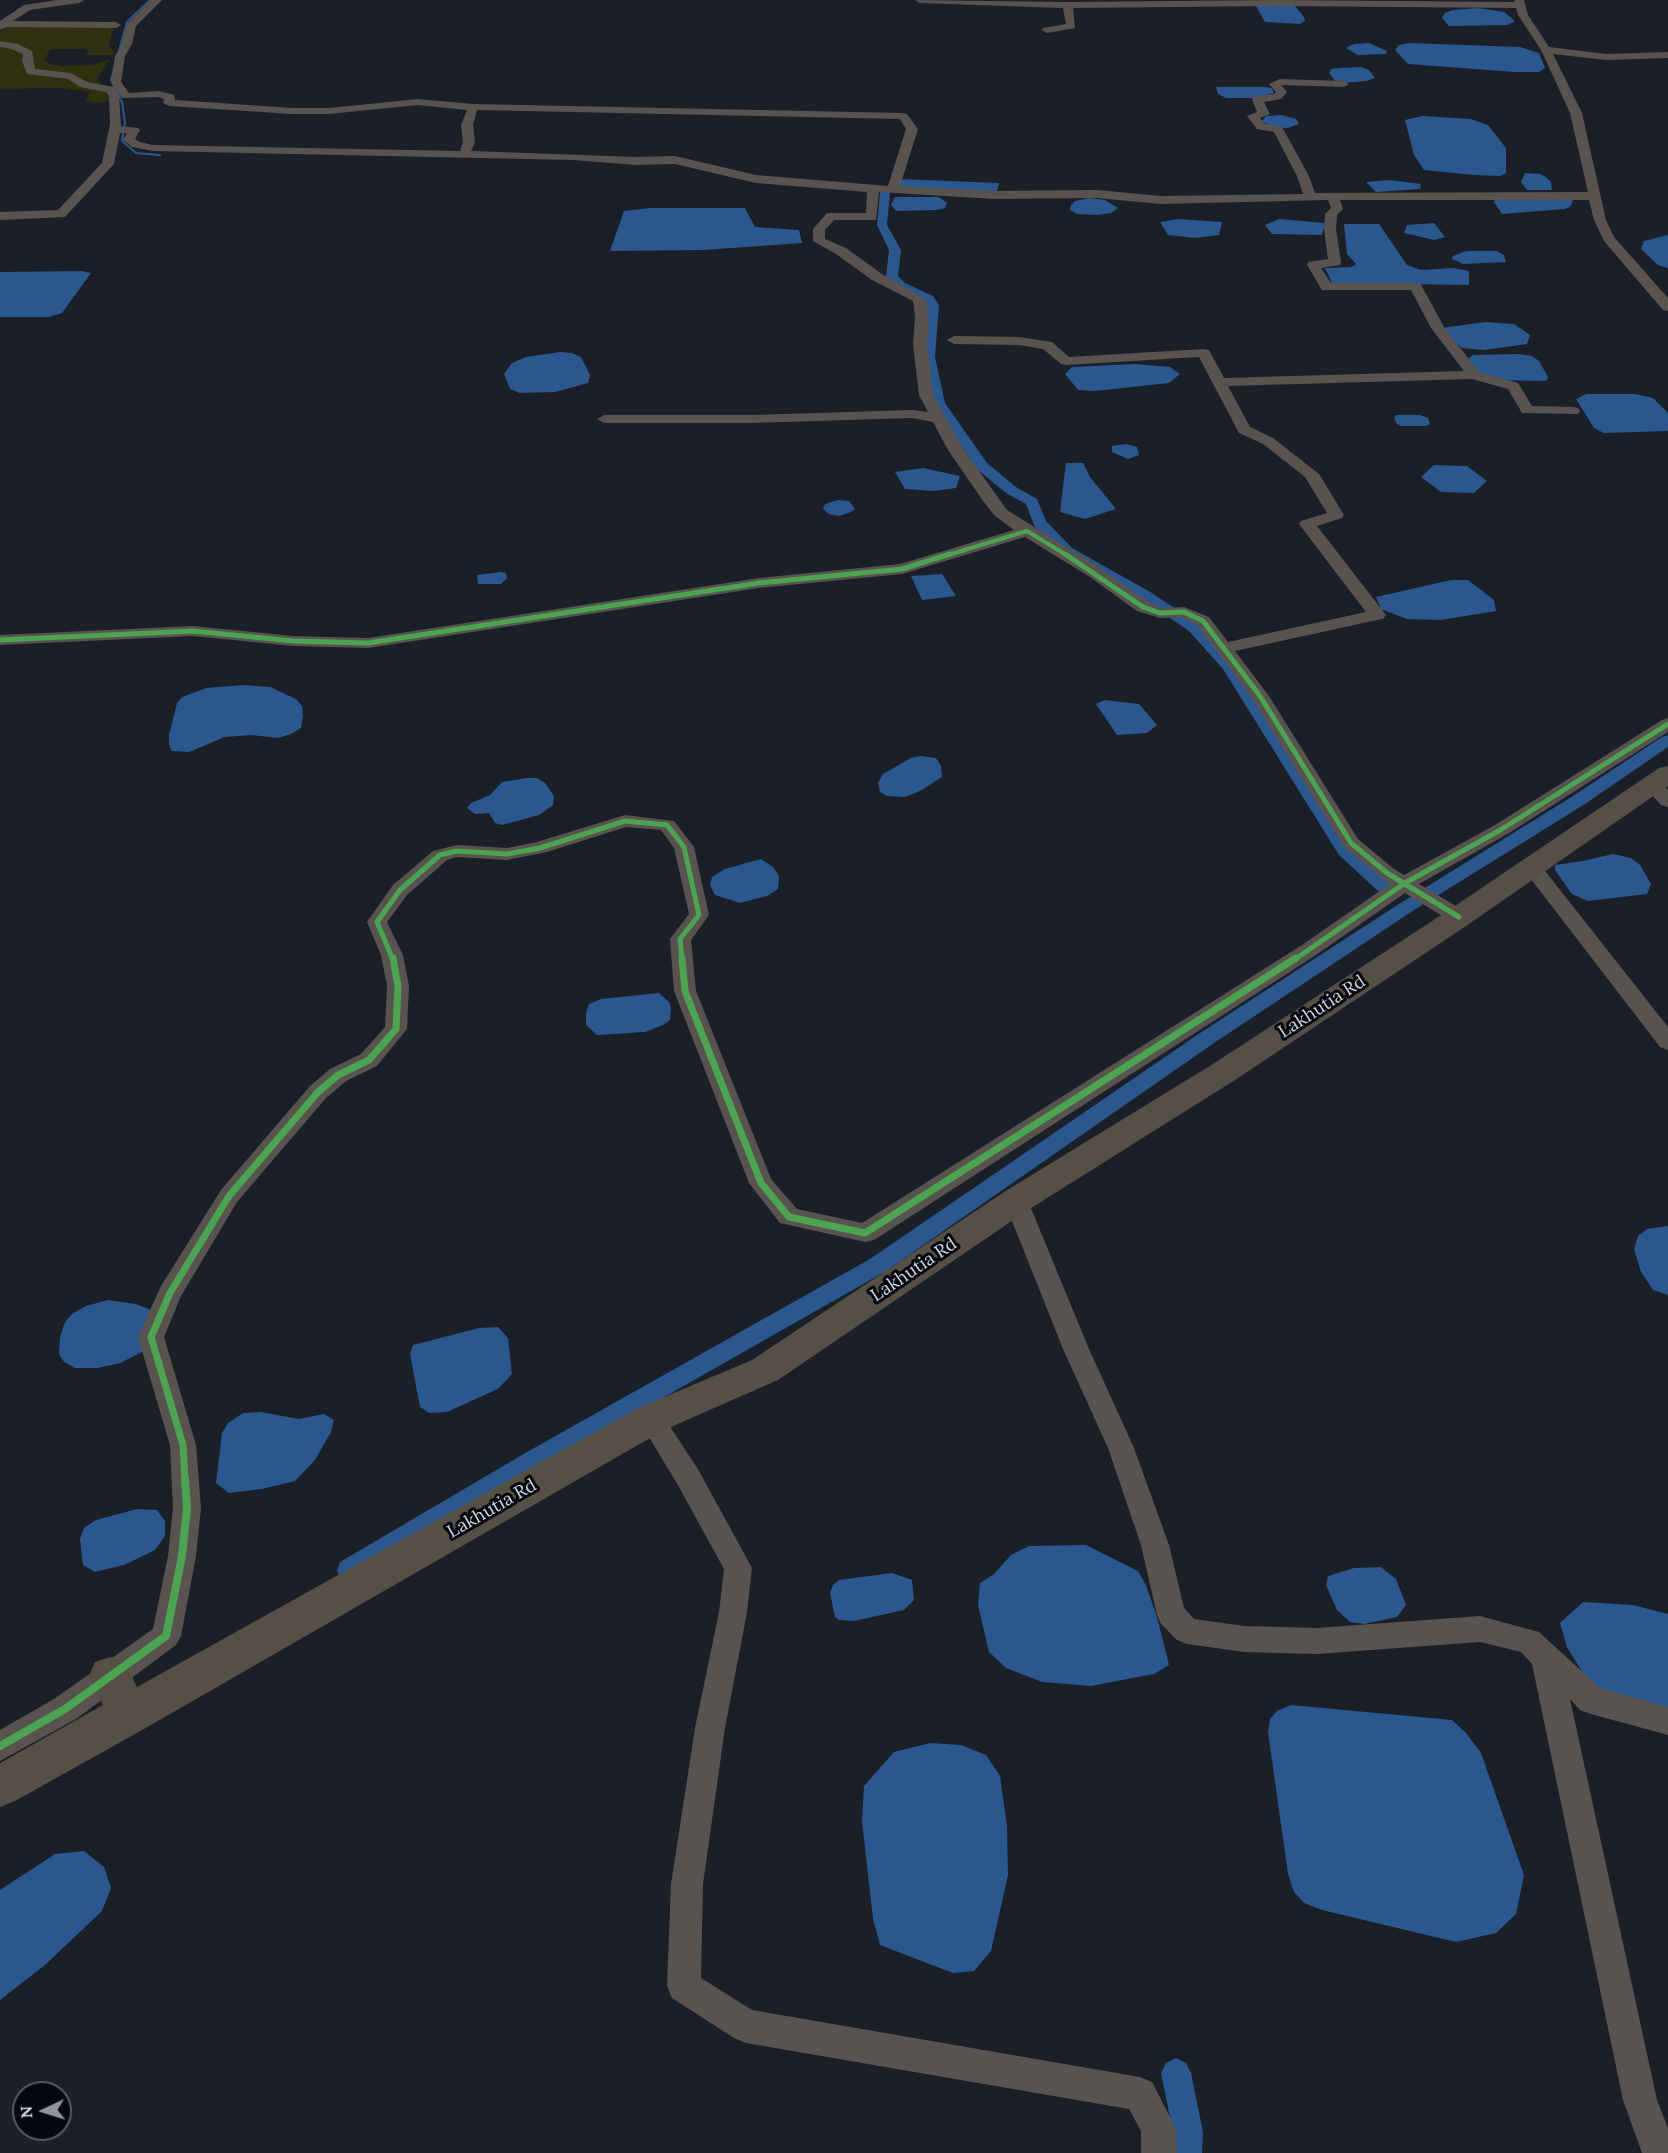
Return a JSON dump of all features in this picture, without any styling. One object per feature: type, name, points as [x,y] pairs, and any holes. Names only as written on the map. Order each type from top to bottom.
[{"type":"street","points":[[1,26],[12,16],[27,8],[79,0]]},
{"type":"street","points":[[157,0],[131,25],[127,44],[120,56],[116,82],[126,96],[159,94],[170,97],[170,102],[180,104],[293,111],[329,111],[418,102],[473,107],[903,116],[912,129],[892,190]]},
{"type":"street","points":[[920,0],[1067,5],[1520,3],[1523,15],[1546,50],[1576,113],[1600,220],[1608,238],[1668,307]]},
{"type":"street","points":[[1047,30],[1071,26],[1067,5]]},
{"type":"street","points":[[1,26],[116,25]]},
{"type":"street","points":[[0,44],[14,46],[28,53],[27,61],[31,72],[71,76],[84,85],[110,89],[115,105],[115,129],[108,164],[61,214],[0,216]]},
{"type":"street","points":[[1546,50],[1606,57],[1668,55]]},
{"type":"street","points":[[1310,196],[1303,176],[1290,156],[1278,129],[1261,127],[1253,116],[1264,114],[1257,99],[1277,97],[1282,92],[1274,84],[1280,82],[1344,84]]},
{"type":"street","points":[[464,155],[469,142],[467,125],[473,107]]},
{"type":"street","points":[[115,129],[134,130],[129,140],[136,145],[153,148],[636,161],[675,160],[756,178],[873,189],[994,195],[1097,195],[1161,200],[1310,196],[1594,196]]},
{"type":"street","points":[[873,189],[872,217],[831,216],[819,228],[819,241],[841,250],[877,277],[919,299],[922,317],[920,344],[926,396],[956,450],[1001,513],[1096,573],[1143,607],[1160,613],[1184,612],[1203,621],[1260,696],[1351,843],[1387,873],[1459,917]]},
{"type":"street","points":[[1333,196],[1337,209],[1331,214],[1331,242],[1335,262],[1313,265],[1327,287],[1416,286],[1438,328],[1474,375]]},
{"type":"street","points":[[954,340],[1019,341],[1047,345],[1066,361],[1204,353],[1244,430],[1268,441],[1311,474],[1336,515],[1307,524],[1377,615],[1223,648]]},
{"type":"street","points":[[1218,381],[1474,375],[1492,382],[1513,386],[1527,410],[1573,411]]},
{"type":"street","points":[[604,419],[752,420],[912,414],[939,418]]},
{"type":"street","points":[[0,640],[193,631],[293,641],[368,643],[759,583],[902,568],[1027,531]]},
{"type":"street","points":[[0,1746],[65,1709],[166,1636],[182,1556],[187,1508],[183,1444],[151,1337],[170,1293],[229,1196],[318,1092],[338,1076],[369,1060],[396,1029],[398,986],[392,955],[378,922],[400,890],[435,859],[457,850],[507,854],[540,848],[625,821],[667,825],[684,848],[699,915],[680,939],[685,991],[761,1184],[789,1217],[865,1233],[1309,950],[1406,883],[1502,829],[1668,724]]},
{"type":"street","name":"Lakhutia Rd","points":[[0,1786],[651,1419],[765,1370],[1016,1201],[1224,1072],[1459,917],[1531,866],[1663,787]]},
{"type":"street","points":[[1531,866],[1668,1042]]},
{"type":"street","points":[[1016,1201],[1076,1349],[1121,1448],[1155,1545],[1172,1615],[1187,1631],[1244,1639],[1317,1641],[1480,1629],[1529,1641],[1591,1700],[1668,1721]]},
{"type":"street","points":[[651,1419],[689,1479],[738,1568],[734,1612],[710,1728],[687,1884],[684,1986],[746,2026],[1140,2094],[1158,2129],[1159,2153]]},
{"type":"street","points":[[1545,1654],[1640,2100],[1660,2153]]},
{"type":"street","points":[[110,1676],[129,1715]]},
{"type":"shaded area","points":[[9,26],[114,26],[109,44],[115,55],[86,55],[89,49],[51,49],[44,59],[49,64],[63,66],[92,65],[110,59],[97,78],[111,100],[97,103],[85,100],[91,92],[59,88],[0,89],[0,32]]},
{"type":"water","points":[[1294,5],[1304,17],[1305,21],[1300,24],[1265,22],[1256,6]]},
{"type":"water","points":[[1478,8],[1504,12],[1515,21],[1508,25],[1449,26],[1442,18],[1445,13],[1453,10]]},
{"type":"water","points":[[1369,43],[1387,51],[1386,54],[1358,55],[1346,48],[1354,44]]},
{"type":"water","points":[[1409,43],[1520,47],[1539,53],[1545,68],[1539,72],[1515,72],[1408,64],[1395,50],[1399,45]]},
{"type":"water","points":[[1361,67],[1369,70],[1375,78],[1342,83],[1336,82],[1329,73],[1331,69]]},
{"type":"water","points":[[1216,87],[1264,87],[1272,88],[1274,93],[1254,98],[1226,98],[1218,94]]},
{"type":"water","points":[[1282,115],[1296,119],[1299,124],[1288,128],[1271,127],[1262,121],[1266,116]]},
{"type":"water","points":[[1422,116],[1471,119],[1488,125],[1506,148],[1506,173],[1500,176],[1424,170],[1414,155],[1405,120]]},
{"type":"water","points":[[1525,173],[1540,174],[1546,177],[1551,182],[1552,190],[1527,190],[1521,182]]},
{"type":"water","points":[[900,179],[999,183],[997,192],[898,187]]},
{"type":"water","points":[[1389,180],[1421,184],[1420,189],[1376,192],[1366,182]]},
{"type":"water","points":[[895,197],[939,197],[947,203],[945,208],[937,210],[896,211],[891,205]]},
{"type":"water","points":[[1089,198],[1105,200],[1118,208],[1111,213],[1098,215],[1077,214],[1070,210],[1075,201]]},
{"type":"water","points":[[1495,198],[1571,199],[1573,201],[1570,207],[1565,209],[1502,214],[1494,202]]},
{"type":"water","points":[[650,208],[745,208],[755,227],[799,230],[802,243],[704,250],[610,251],[624,211]]},
{"type":"water","points":[[1178,219],[1222,222],[1219,235],[1195,238],[1168,235],[1160,222]]},
{"type":"water","points":[[1279,219],[1325,223],[1322,235],[1272,234],[1265,225]]},
{"type":"water","points":[[1434,223],[1445,237],[1434,240],[1404,233],[1407,225]]},
{"type":"water","points":[[1344,224],[1379,224],[1407,265],[1421,270],[1454,268],[1469,271],[1469,285],[1332,283],[1325,268],[1351,267],[1356,264],[1347,254]]},
{"type":"water","points":[[1668,235],[1668,268],[1658,265],[1641,249],[1644,241]]},
{"type":"water","points":[[1466,251],[1497,251],[1504,255],[1506,262],[1463,264],[1452,259],[1453,256]]},
{"type":"water","points":[[82,271],[91,273],[62,313],[49,317],[0,317],[0,272]]},
{"type":"water","points":[[1485,322],[1514,324],[1530,335],[1527,344],[1484,350],[1462,348],[1448,337],[1442,328]]},
{"type":"water","points":[[560,352],[572,353],[581,357],[590,375],[588,383],[555,392],[520,393],[510,389],[504,374],[512,363],[526,357]]},
{"type":"water","points":[[1473,355],[1532,356],[1539,361],[1548,377],[1546,381],[1492,380],[1478,376],[1466,360]]},
{"type":"water","points":[[1135,364],[1170,367],[1180,374],[1169,383],[1095,391],[1078,390],[1065,374],[1072,367]]},
{"type":"water","points":[[1586,394],[1635,394],[1653,398],[1668,413],[1668,431],[1604,433],[1594,428],[1576,399]]},
{"type":"water","points":[[1396,415],[1420,415],[1428,418],[1430,424],[1401,426],[1394,418]]},
{"type":"water","points":[[1126,444],[1137,447],[1139,455],[1128,459],[1112,452],[1112,446]]},
{"type":"water","points":[[1066,463],[1083,463],[1090,477],[1116,509],[1085,519],[1060,512]]},
{"type":"water","points":[[1434,465],[1467,466],[1487,481],[1474,493],[1441,492],[1421,477]]},
{"type":"water","points":[[923,468],[960,476],[956,488],[934,491],[905,489],[895,472]]},
{"type":"water","points":[[838,500],[849,501],[855,509],[839,516],[829,514],[823,509],[825,504]]},
{"type":"water","points":[[506,573],[507,578],[501,584],[478,584],[477,575]]},
{"type":"water","points":[[942,574],[956,596],[922,600],[911,576]]},
{"type":"water","points":[[1451,580],[1468,580],[1494,600],[1496,611],[1441,620],[1407,619],[1381,609],[1376,597]]},
{"type":"water","points":[[243,685],[270,687],[296,699],[302,706],[301,728],[278,738],[251,735],[225,737],[189,752],[172,751],[169,745],[169,735],[177,703],[182,697],[206,688]]},
{"type":"water","points":[[1105,700],[1139,704],[1157,725],[1147,733],[1117,735],[1096,704]]},
{"type":"water","points":[[921,756],[936,758],[941,766],[942,777],[920,791],[905,797],[887,796],[880,792],[878,783],[883,774],[911,758]]},
{"type":"water","points":[[537,778],[545,783],[554,796],[553,805],[539,815],[502,825],[495,823],[489,813],[475,814],[467,808],[471,803],[490,795],[502,782]]},
{"type":"water","points":[[1613,854],[1631,858],[1640,865],[1651,884],[1647,894],[1588,901],[1572,894],[1555,870],[1555,865]]},
{"type":"water","points":[[761,859],[773,867],[779,876],[778,889],[767,896],[740,903],[715,895],[710,885],[712,877],[725,869]]},
{"type":"water","points":[[659,993],[669,1002],[671,1008],[670,1020],[663,1025],[645,1032],[597,1035],[586,1025],[589,1004],[601,999]]},
{"type":"water","points":[[1668,1226],[1668,1295],[1653,1290],[1641,1272],[1634,1249],[1638,1236],[1647,1229]]},
{"type":"water","points":[[108,1300],[136,1304],[151,1310],[146,1350],[120,1363],[98,1368],[75,1368],[64,1362],[59,1354],[60,1337],[65,1322],[72,1314],[86,1306]]},
{"type":"water","points":[[498,1327],[508,1338],[512,1374],[498,1389],[447,1412],[429,1413],[420,1407],[410,1354],[413,1345],[479,1328]]},
{"type":"water","points":[[261,1412],[299,1419],[324,1414],[334,1420],[331,1432],[315,1460],[295,1481],[262,1489],[229,1493],[216,1483],[222,1433],[228,1423],[243,1413]]},
{"type":"water","points":[[137,1509],[157,1510],[165,1521],[165,1536],[155,1550],[124,1565],[95,1572],[83,1565],[80,1539],[84,1528],[96,1520]]},
{"type":"water","points":[[1086,1545],[1138,1571],[1146,1585],[1157,1617],[1169,1665],[1154,1674],[1091,1686],[1042,1682],[1006,1668],[989,1652],[978,1605],[980,1583],[994,1574],[1011,1555],[1029,1546]]},
{"type":"water","points":[[1381,1567],[1396,1579],[1406,1605],[1397,1617],[1364,1624],[1350,1622],[1337,1610],[1326,1585],[1328,1576],[1354,1568]]},
{"type":"water","points":[[892,1573],[912,1580],[914,1600],[904,1610],[854,1621],[839,1620],[835,1617],[830,1593],[833,1585],[839,1580]]},
{"type":"water","points":[[1583,1602],[1633,1605],[1668,1614],[1668,1713],[1602,1692],[1584,1675],[1567,1647],[1560,1623]]},
{"type":"water","points":[[1291,1705],[1452,1720],[1466,1733],[1481,1753],[1524,1875],[1516,1914],[1496,1933],[1456,1942],[1322,1910],[1304,1903],[1294,1892],[1288,1874],[1268,1732],[1270,1719],[1277,1711]]},
{"type":"water","points":[[930,1743],[961,1745],[986,1755],[1000,1776],[1007,1826],[1008,1875],[991,1951],[974,1971],[953,1973],[880,1945],[873,1919],[862,1821],[864,1786],[894,1752]]},
{"type":"water","points":[[84,1851],[104,1867],[111,1888],[102,1911],[45,1965],[0,2000],[0,1890],[55,1854]]},
{"type":"waterway","points":[[150,0],[127,22],[111,80],[122,102],[125,123],[122,141],[136,153],[160,155]]},
{"type":"waterway","points":[[885,192],[882,225],[895,250],[892,277],[901,285],[929,298],[933,305],[929,357],[939,403],[982,466],[1011,490],[1032,502],[1039,522],[1050,536],[1067,551],[1147,596],[1194,628],[1229,667],[1345,851],[1384,887]]},
{"type":"waterway","points":[[349,1570],[535,1459],[878,1265],[1207,1038],[1405,908],[1579,800],[1668,740]]},
{"type":"waterway","points":[[1176,2073],[1188,2132],[1187,2153]]},
{"type":"cycle path","points":[[0,640],[193,631],[293,641],[368,643],[759,583],[902,569],[1027,531],[1096,573],[1143,607],[1160,613],[1184,612],[1203,621],[1260,696],[1351,843],[1387,873],[1459,917]]},
{"type":"cycle path","points":[[0,1746],[65,1709],[166,1636],[182,1556],[187,1508],[183,1445],[151,1337],[170,1293],[229,1196],[318,1092],[338,1075],[369,1060],[396,1029],[398,986],[392,955],[377,922],[400,890],[440,855],[457,851],[507,854],[540,848],[625,821],[667,825],[684,847],[699,915],[680,939],[685,991],[761,1183],[789,1217],[865,1233],[1309,950],[1405,883],[1502,829],[1668,724]]}]
